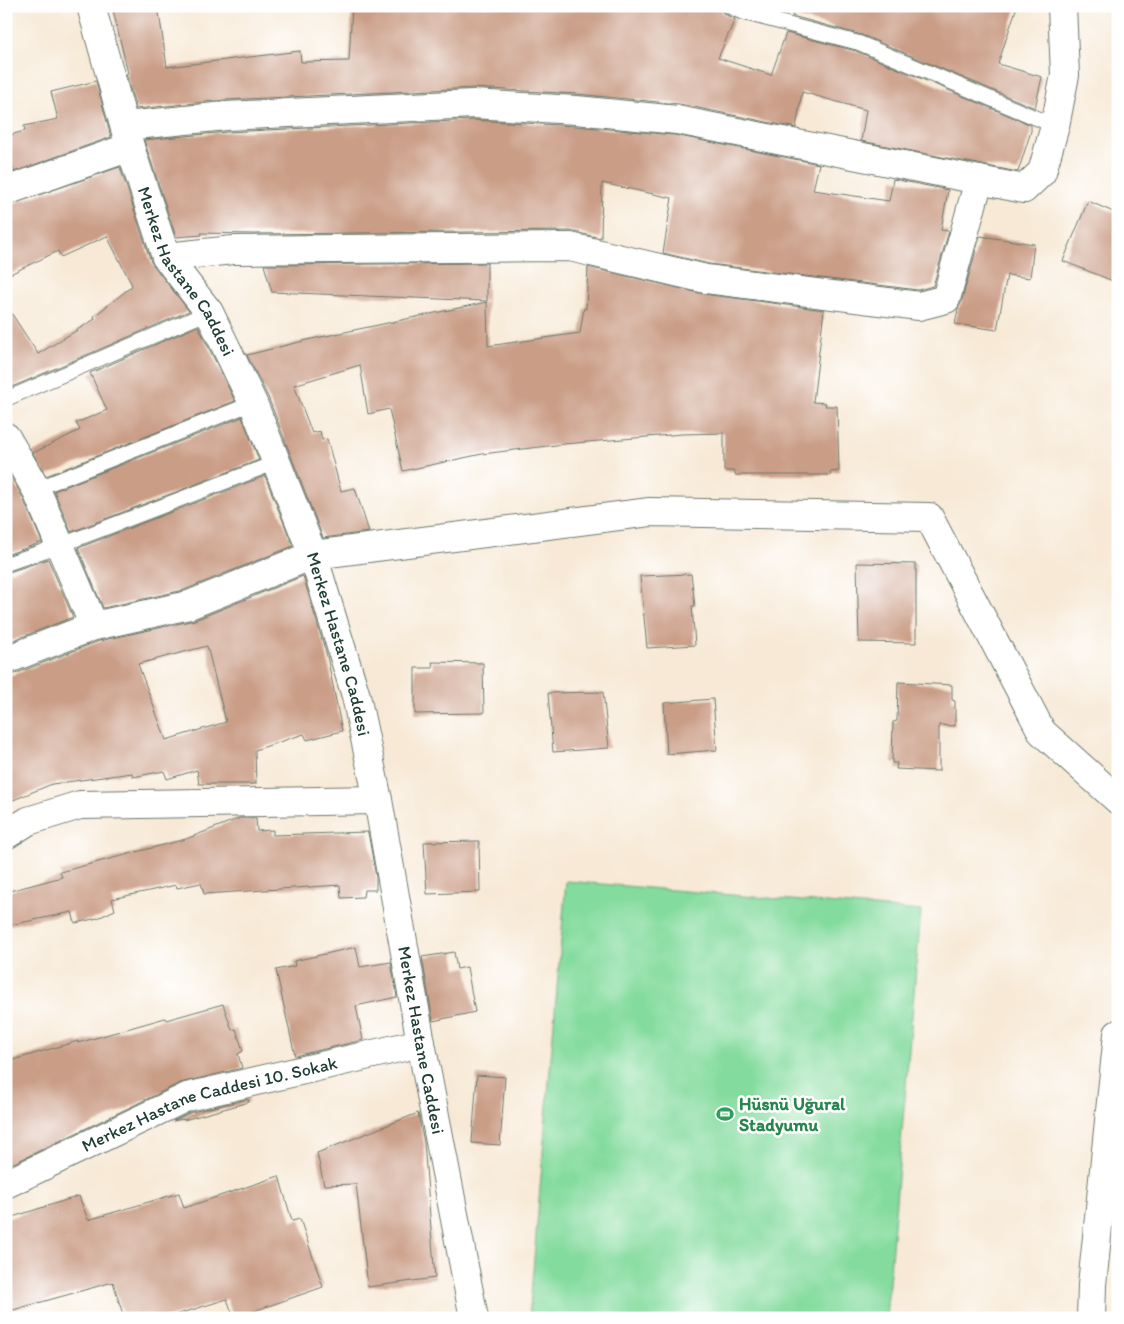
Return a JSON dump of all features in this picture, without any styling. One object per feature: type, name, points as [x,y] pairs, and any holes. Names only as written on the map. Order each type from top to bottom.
[{"type":"street","name":"Merkez Hastane Caddesi","points":[[91,6],[127,136],[166,258],[208,312],[253,403],[313,555],[356,696],[378,800],[421,1044],[474,1318]]},
{"type":"street","points":[[6,191],[127,136],[226,116],[473,104],[677,120],[1024,189],[1042,172],[1055,126],[1065,75],[1062,6]]},
{"type":"street","points":[[166,258],[243,250],[570,247],[706,279],[919,306],[946,299],[979,180]]},
{"type":"street","points":[[6,437],[36,488],[94,626]]},
{"type":"street","points":[[6,660],[94,626],[189,605],[313,555],[650,512],[929,517],[1042,732],[1118,800]]},
{"type":"street","points":[[6,835],[28,821],[80,805],[378,800]]},
{"type":"street","points":[[1091,1318],[1092,1285],[1118,1034]]},
{"type":"street","name":"Merkez Hastane Caddesi 10. Sokak","points":[[6,1184],[187,1097],[421,1044]]},
{"type":"lane","points":[[728,6],[741,12],[859,43],[1055,126]]},
{"type":"lane","points":[[6,399],[208,312]]},
{"type":"lane","points":[[36,488],[253,403]]},
{"type":"lane","points":[[6,564],[61,545],[277,462]]},
{"type":"green space","name":"Hüsnü Uğural Stadyumu","points":[[566,881],[921,911],[886,1318],[529,1318]]},
{"type":"building","points":[[112,6],[158,6],[167,67],[300,51],[301,62],[349,61],[352,6],[719,6],[724,14],[735,19],[718,58],[771,75],[786,33],[856,51],[1031,125],[1031,131],[1018,172],[861,141],[866,110],[802,92],[796,128],[679,104],[577,94],[474,88],[225,100],[136,109],[126,74],[128,73]]},
{"type":"building","points":[[795,6],[1017,6],[998,64],[1042,77],[1035,108],[862,35],[792,16]]},
{"type":"building","points":[[96,81],[111,137],[14,172],[6,136],[25,131],[24,126],[58,119],[51,92]]},
{"type":"building","points":[[473,120],[575,126],[675,135],[819,164],[813,190],[889,201],[893,179],[948,190],[941,230],[949,231],[933,286],[918,290],[709,264],[663,253],[672,198],[602,183],[601,238],[570,231],[201,233],[202,235],[176,237],[144,140],[227,132]]},
{"type":"building","points":[[120,167],[151,262],[189,311],[12,387],[6,377],[6,373],[11,371],[6,364],[6,305],[38,354],[95,319],[94,316],[132,285],[107,236],[61,257],[58,251],[6,276],[6,206]]},
{"type":"building","points":[[1088,201],[1118,214],[1118,283],[1063,261]]},
{"type":"building","points":[[980,236],[1034,244],[1030,278],[1007,275],[997,330],[955,324]]},
{"type":"building","points":[[487,263],[487,301],[272,292],[264,265]]},
{"type":"building","points":[[588,267],[704,294],[824,310],[813,402],[826,403],[825,406],[837,406],[839,471],[830,472],[831,475],[735,475],[735,471],[724,471],[724,433],[682,434],[564,444],[482,454],[403,471],[389,409],[368,414],[360,365],[294,385],[312,433],[320,431],[322,440],[327,439],[341,491],[355,488],[369,532],[323,538],[268,397],[247,355],[307,340],[487,302],[488,346],[580,333],[584,308],[586,309]]},
{"type":"building","points":[[198,326],[235,401],[46,476],[33,453],[80,430],[76,423],[107,410],[90,373]]},
{"type":"building","points":[[242,417],[259,460],[71,532],[54,491]]},
{"type":"building","points":[[6,469],[22,496],[42,542],[6,555]]},
{"type":"building","points":[[265,476],[293,546],[184,590],[103,608],[78,548]]},
{"type":"building","points":[[48,559],[73,617],[6,643],[6,573]]},
{"type":"building","points":[[857,563],[916,564],[916,643],[859,642]]},
{"type":"building","points":[[691,574],[695,606],[692,606],[695,645],[647,648],[640,576]]},
{"type":"building","points":[[303,576],[327,656],[342,731],[307,740],[304,734],[255,750],[256,784],[199,784],[197,770],[167,779],[164,771],[133,777],[132,773],[52,784],[6,803],[6,675],[12,675],[99,641],[195,620]],"holes":[[[207,646],[226,722],[166,740],[138,664]]]},
{"type":"building","points":[[432,662],[483,663],[484,713],[415,714],[415,668],[433,668]]},
{"type":"building","points":[[898,682],[952,685],[952,700],[955,701],[955,726],[939,725],[939,771],[896,769],[897,763],[892,763],[893,722],[897,721]]},
{"type":"building","points":[[603,692],[609,748],[553,752],[548,693]]},
{"type":"building","points":[[713,699],[717,750],[667,754],[664,703]]},
{"type":"building","points":[[240,818],[256,818],[257,831],[273,830],[273,835],[368,832],[376,877],[376,890],[364,890],[363,897],[341,898],[340,885],[204,894],[201,883],[177,888],[176,885],[112,899],[115,910],[98,918],[75,923],[72,912],[6,926],[6,892],[62,877],[60,872],[186,839]]},
{"type":"building","points":[[479,841],[480,892],[427,894],[424,842]]},
{"type":"building","points":[[356,947],[360,967],[391,962],[397,997],[356,1006],[363,1040],[295,1056],[276,970],[295,966],[294,961]]},
{"type":"building","points":[[454,952],[457,969],[467,967],[475,1012],[433,1021],[422,957]]},
{"type":"building","points":[[223,1004],[232,1030],[236,1029],[243,1051],[238,1054],[242,1068],[180,1083],[16,1162],[6,1164],[6,1062],[78,1041],[78,1043],[165,1018],[166,1020]]},
{"type":"building","points":[[477,1075],[505,1077],[500,1145],[472,1143]]},
{"type":"building","points":[[248,1099],[249,1102],[184,1120],[173,1121],[192,1112]]},
{"type":"building","points":[[418,1113],[424,1143],[435,1278],[368,1287],[356,1184],[324,1185],[317,1153]]},
{"type":"building","points":[[279,1176],[292,1221],[300,1219],[323,1287],[234,1318],[227,1299],[166,1318],[124,1318],[113,1282],[6,1312],[6,1219],[79,1196],[88,1220],[179,1193],[184,1208]]},
{"type":"place","name":"Hüsnü Uğural Stadyumu","points":[[725,1114]]}]
